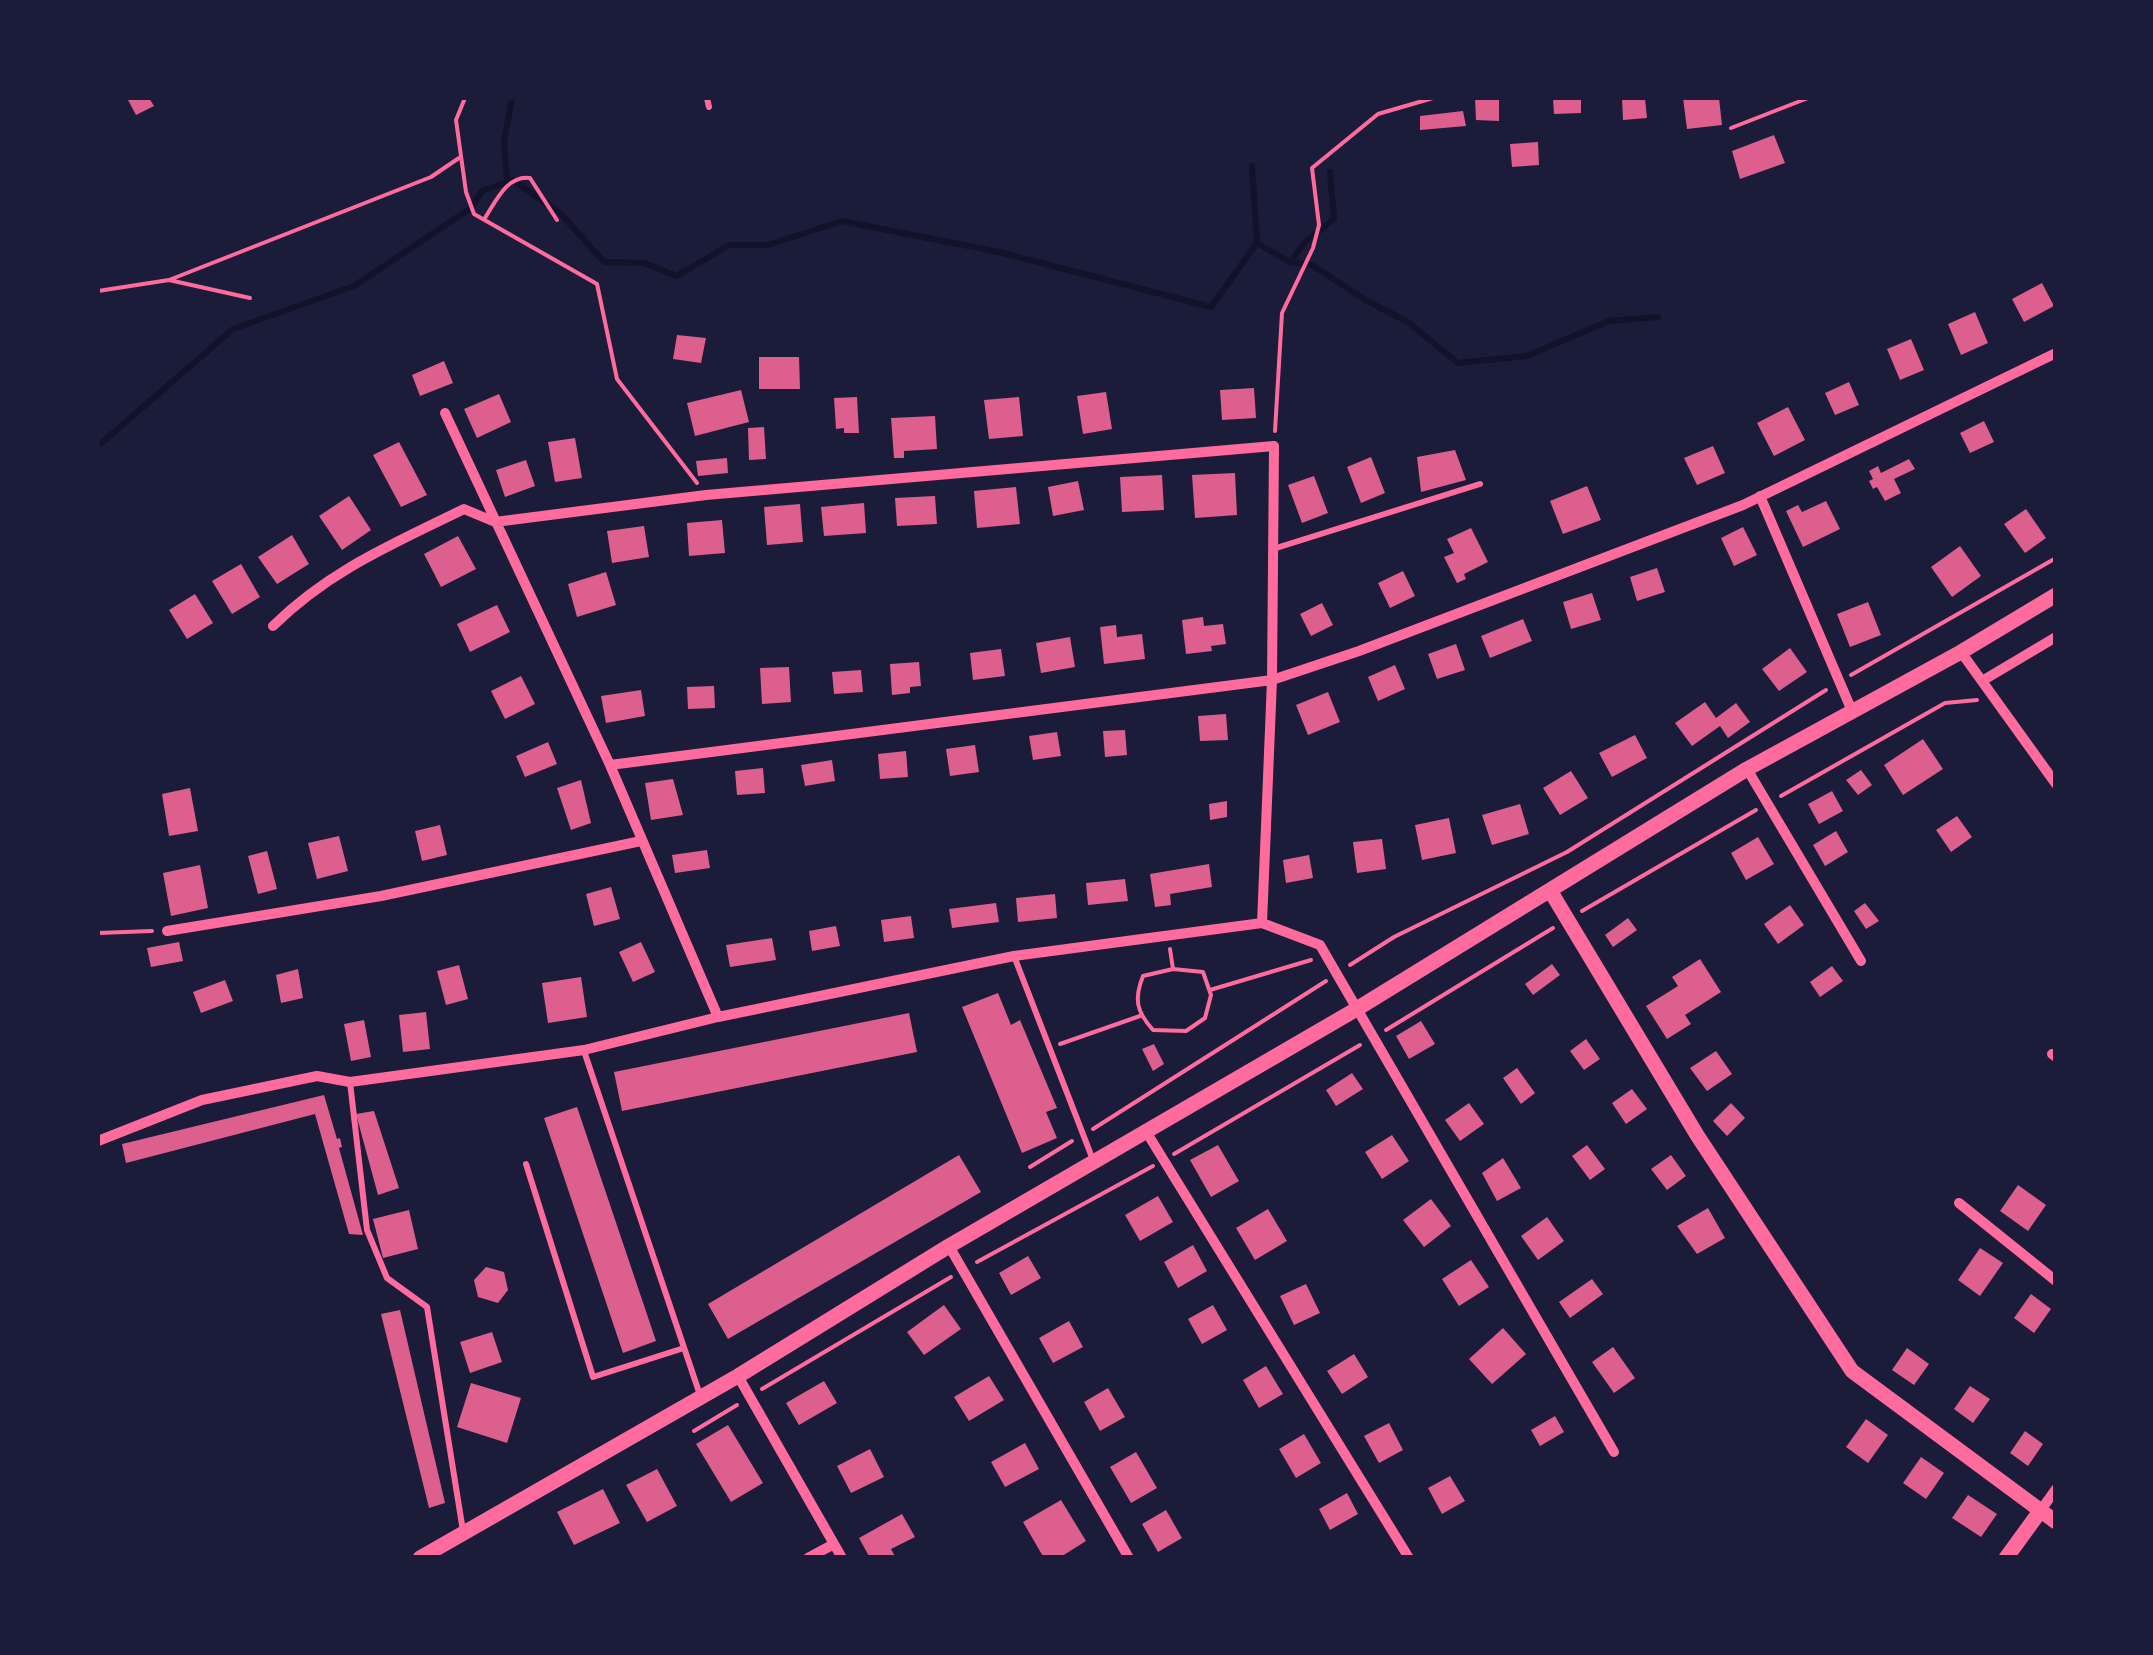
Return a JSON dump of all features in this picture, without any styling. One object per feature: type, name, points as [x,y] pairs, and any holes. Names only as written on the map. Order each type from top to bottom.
[{"type":"street","points":[[610,765],[1272,680],[1359,651],[1760,496],[2056,353]]},
{"type":"street","points":[[446,412],[610,765],[718,1017]]},
{"type":"street","points":[[273,626],[305,595],[360,560],[464,509],[495,522],[706,495],[1274,446],[1272,680],[1262,923]]},
{"type":"street","points":[[1760,496],[1852,711]]},
{"type":"street","points":[[420,1558],[738,1376],[949,1246],[1355,1010],[1747,769],[1961,652],[2056,595]]},
{"type":"street","points":[[1982,681],[2056,638]]},
{"type":"street","points":[[1961,652],[2056,784]]},
{"type":"street","points":[[1747,769],[1861,961]]},
{"type":"street","points":[[166,931],[382,896],[641,841]]},
{"type":"street","points":[[1551,892],[1697,1134],[1852,1371],[2056,1522]]},
{"type":"street","points":[[98,1140],[202,1100],[316,1076],[350,1082],[584,1050],[718,1017],[1014,956],[1262,923],[1320,945],[1614,1452]]},
{"type":"street","points":[[1147,1133],[1409,1558]]},
{"type":"street","points":[[1959,1203],[2056,1281]]},
{"type":"street","points":[[949,1246],[1129,1558]]},
{"type":"street","points":[[738,1376],[842,1558]]},
{"type":"street","points":[[2006,1558],[2056,1489]]},
{"type":"street","points":[[808,1558],[834,1544]]},
{"type":"lane","points":[[707,98],[709,108]]},
{"type":"lane","points":[[1273,549],[1480,484]]},
{"type":"lane","points":[[1014,956],[1094,1162]]},
{"type":"lane","points":[[584,1050],[700,1397]]},
{"type":"lane","points":[[350,1082],[367,1230],[387,1278],[427,1307],[463,1532]]},
{"type":"lane","points":[[526,1164],[593,1377],[684,1348]]},
{"type":"path","points":[[465,98],[456,120],[466,192],[474,214],[598,284],[617,379],[706,495]]},
{"type":"path","points":[[1274,446],[1282,313],[1303,271],[1319,225],[1312,168],[1378,114],[1434,98]]},
{"type":"path","points":[[1731,128],[1808,98]]},
{"type":"path","points":[[98,291],[169,280],[431,177],[461,157]]},
{"type":"path","points":[[484,220],[512,180],[521,177],[530,178],[557,220]]},
{"type":"path","points":[[169,280],[250,298]]},
{"type":"path","points":[[1030,1168],[1394,937],[1566,852],[1839,682],[2056,558]]},
{"type":"path","points":[[694,1430],[962,1270],[1164,1160],[1567,920],[1945,703],[1994,698]]},
{"type":"path","points":[[98,933],[166,931]]},
{"type":"path","points":[[1209,991],[1325,956]]},
{"type":"path","points":[[1173,968],[1203,972],[1209,991],[1205,1018],[1186,1031],[1153,1030],[1140,1016],[1135,996],[1143,976],[1173,968]]},
{"type":"path","points":[[1049,1048],[1140,1016]]},
{"type":"building","points":[[127,98],[149,98],[154,106],[136,115]]},
{"type":"building","points":[[1475,98],[1499,98],[1499,121],[1476,120]]},
{"type":"building","points":[[1553,98],[1581,98],[1581,113],[1554,114]]},
{"type":"building","points":[[1622,98],[1645,98],[1647,118],[1623,120]]},
{"type":"building","points":[[1683,98],[1719,98],[1722,125],[1687,129]]},
{"type":"building","points":[[1463,111],[1466,126],[1420,130],[1420,116]]},
{"type":"building","points":[[1774,135],[1785,163],[1740,179],[1732,151]]},
{"type":"building","points":[[1538,142],[1539,165],[1512,167],[1510,144]]},
{"type":"building","points":[[2042,283],[2054,306],[2024,322],[2012,299]]},
{"type":"building","points":[[1975,312],[1988,343],[1961,355],[1948,324]]},
{"type":"building","points":[[677,335],[706,338],[701,363],[673,359]]},
{"type":"building","points":[[1911,339],[1924,370],[1900,380],[1887,349]]},
{"type":"building","points":[[759,357],[799,357],[800,389],[759,389]]},
{"type":"building","points":[[444,361],[453,383],[420,396],[412,375]]},
{"type":"building","points":[[1849,382],[1859,405],[1835,415],[1825,393]]},
{"type":"building","points":[[1254,388],[1256,418],[1222,420],[1220,390]]},
{"type":"building","points":[[741,390],[749,422],[695,436],[687,403]]},
{"type":"building","points":[[1106,392],[1112,429],[1083,434],[1077,396]]},
{"type":"building","points":[[499,394],[511,422],[477,438],[464,409]]},
{"type":"building","points":[[857,397],[859,433],[836,429],[834,398]]},
{"type":"building","points":[[1019,397],[1023,436],[989,439],[984,400]]},
{"type":"building","points":[[1788,407],[1805,440],[1774,456],[1757,423]]},
{"type":"building","points":[[935,416],[937,449],[904,451],[904,458],[894,458],[891,418]]},
{"type":"building","points":[[1984,421],[1994,442],[1970,453],[1960,433]]},
{"type":"building","points":[[764,427],[766,459],[749,460],[748,428]]},
{"type":"building","points":[[575,438],[582,478],[555,482],[548,442]]},
{"type":"building","points":[[399,442],[427,495],[401,507],[373,455]]},
{"type":"building","points":[[1713,446],[1725,473],[1697,485],[1684,458]]},
{"type":"building","points":[[1455,450],[1466,480],[1421,492],[1417,457]]},
{"type":"building","points":[[1371,457],[1385,493],[1361,503],[1347,467]]},
{"type":"building","points":[[727,458],[728,473],[698,476],[696,461]]},
{"type":"building","points":[[1909,459],[1915,469],[1894,479],[1901,493],[1885,501],[1877,487],[1873,489],[1869,471],[1878,466],[1881,473]]},
{"type":"building","points":[[526,460],[535,486],[505,497],[496,470]]},
{"type":"building","points":[[1235,473],[1237,515],[1195,518],[1192,475]]},
{"type":"building","points":[[1162,475],[1164,510],[1122,512],[1120,477]]},
{"type":"building","points":[[1314,476],[1328,513],[1302,523],[1288,485]]},
{"type":"building","points":[[1078,481],[1084,510],[1053,516],[1048,487]]},
{"type":"building","points":[[1587,486],[1601,520],[1563,534],[1550,501]]},
{"type":"building","points":[[1016,487],[1020,524],[977,528],[974,491]]},
{"type":"building","points":[[349,496],[371,530],[342,550],[319,516]]},
{"type":"building","points":[[935,496],[937,524],[897,526],[895,498]]},
{"type":"building","points":[[1826,501],[1840,529],[1803,547],[1786,511],[1798,505],[1802,512]]},
{"type":"building","points":[[864,503],[866,533],[824,536],[821,507]]},
{"type":"building","points":[[800,504],[803,542],[767,545],[764,507]]},
{"type":"building","points":[[2026,509],[2046,538],[2025,553],[2004,524]]},
{"type":"building","points":[[722,520],[725,553],[689,556],[687,523]]},
{"type":"building","points":[[644,526],[649,557],[612,563],[607,531]]},
{"type":"building","points":[[1743,527],[1757,555],[1734,566],[1721,538]]},
{"type":"building","points":[[1471,528],[1488,562],[1464,574],[1466,579],[1457,583],[1444,557],[1454,553],[1447,539]]},
{"type":"building","points":[[292,535],[309,564],[277,584],[258,557]]},
{"type":"building","points":[[458,536],[476,569],[441,587],[424,554]]},
{"type":"building","points":[[1960,546],[1981,576],[1952,597],[1931,567]]},
{"type":"building","points":[[241,564],[260,597],[232,614],[212,581]]},
{"type":"building","points":[[1657,568],[1665,592],[1637,601],[1630,577]]},
{"type":"building","points":[[1403,571],[1415,596],[1390,608],[1378,583]]},
{"type":"building","points":[[606,572],[616,605],[577,617],[568,584]]},
{"type":"building","points":[[1592,593],[1601,620],[1571,629],[1563,602]]},
{"type":"building","points":[[195,594],[213,623],[187,639],[169,610]]},
{"type":"building","points":[[1868,602],[1881,635],[1850,647],[1837,614]]},
{"type":"building","points":[[1322,603],[1333,625],[1311,636],[1300,614]]},
{"type":"building","points":[[497,605],[510,632],[470,652],[457,624]]},
{"type":"building","points":[[1203,617],[1204,626],[1223,624],[1226,644],[1211,646],[1212,651],[1186,654],[1182,620]]},
{"type":"building","points":[[1523,619],[1532,641],[1490,658],[1481,636]]},
{"type":"building","points":[[1116,625],[1117,637],[1142,634],[1145,659],[1104,664],[1100,627]]},
{"type":"building","points":[[1070,637],[1075,667],[1041,673],[1036,643]]},
{"type":"building","points":[[1456,644],[1465,670],[1437,679],[1428,654]]},
{"type":"building","points":[[1790,648],[1807,672],[1779,691],[1762,669]]},
{"type":"building","points":[[1001,649],[1005,676],[973,680],[970,653]]},
{"type":"building","points":[[919,662],[921,686],[910,687],[910,693],[892,695],[890,664]]},
{"type":"building","points":[[1395,665],[1405,689],[1378,701],[1368,677]]},
{"type":"building","points":[[789,667],[791,702],[762,704],[760,668]]},
{"type":"building","points":[[861,670],[863,692],[834,694],[832,672]]},
{"type":"building","points":[[521,676],[535,704],[505,719],[491,691]]},
{"type":"building","points":[[714,686],[715,708],[688,709],[687,687]]},
{"type":"building","points":[[641,690],[645,716],[606,723],[601,696]]},
{"type":"building","points":[[1328,692],[1340,722],[1308,735],[1296,705]]},
{"type":"building","points":[[1705,702],[1716,718],[1736,703],[1750,722],[1728,738],[1720,726],[1692,746],[1675,723]]},
{"type":"building","points":[[1226,714],[1228,740],[1200,741],[1198,716]]},
{"type":"building","points":[[1125,730],[1127,755],[1105,757],[1103,731]]},
{"type":"building","points":[[1057,732],[1061,756],[1033,760],[1029,736]]},
{"type":"building","points":[[1635,735],[1647,758],[1612,777],[1599,753]]},
{"type":"building","points":[[1923,739],[1943,769],[1903,795],[1884,765]]},
{"type":"building","points":[[548,742],[557,764],[525,777],[516,756]]},
{"type":"building","points":[[975,745],[979,772],[950,776],[946,749]]},
{"type":"building","points":[[906,751],[908,777],[880,779],[878,754]]},
{"type":"building","points":[[832,760],[835,781],[805,786],[801,765]]},
{"type":"building","points":[[763,768],[765,793],[737,795],[735,771]]},
{"type":"building","points":[[1861,770],[1872,785],[1858,795],[1846,780]]},
{"type":"building","points":[[1571,771],[1588,798],[1560,815],[1543,788]]},
{"type":"building","points":[[673,779],[683,815],[651,820],[645,783]]},
{"type":"building","points":[[581,780],[591,823],[571,830],[557,788]]},
{"type":"building","points":[[190,788],[198,831],[169,836],[162,794]]},
{"type":"building","points":[[1832,791],[1843,811],[1819,824],[1808,804]]},
{"type":"building","points":[[1227,801],[1227,817],[1210,820],[1209,804]]},
{"type":"building","points":[[1520,804],[1529,834],[1492,845],[1482,815]]},
{"type":"building","points":[[1957,816],[1972,837],[1951,852],[1936,830]]},
{"type":"building","points":[[1449,818],[1456,853],[1422,860],[1415,825]]},
{"type":"building","points":[[440,825],[447,855],[422,861],[415,831]]},
{"type":"building","points":[[1836,831],[1848,852],[1825,866],[1813,845]]},
{"type":"building","points":[[339,836],[348,871],[317,879],[308,843]]},
{"type":"building","points":[[1758,837],[1774,864],[1746,880],[1731,853]]},
{"type":"building","points":[[1382,839],[1386,869],[1357,873],[1353,842]]},
{"type":"building","points":[[707,850],[710,868],[675,873],[672,855]]},
{"type":"building","points":[[267,851],[277,889],[258,894],[248,856]]},
{"type":"building","points":[[1309,855],[1313,878],[1286,883],[1283,860]]},
{"type":"building","points":[[1209,864],[1212,887],[1170,894],[1171,905],[1155,907],[1150,874]]},
{"type":"building","points":[[200,865],[208,908],[171,916],[163,873]]},
{"type":"building","points":[[1125,879],[1128,901],[1088,905],[1086,883]]},
{"type":"building","points":[[611,887],[620,919],[594,926],[586,894]]},
{"type":"building","points":[[1055,894],[1057,918],[1018,922],[1016,898]]},
{"type":"building","points":[[996,903],[999,922],[952,928],[949,909]]},
{"type":"building","points":[[1865,903],[1879,921],[1866,929],[1854,911]]},
{"type":"building","points":[[1790,905],[1804,925],[1778,944],[1764,924]]},
{"type":"building","points":[[911,916],[914,938],[884,942],[881,920]]},
{"type":"building","points":[[1628,918],[1637,930],[1613,947],[1605,935]]},
{"type":"building","points":[[836,926],[840,946],[812,951],[809,931]]},
{"type":"building","points":[[772,938],[776,960],[730,967],[726,945]]},
{"type":"building","points":[[179,942],[183,961],[151,967],[147,948]]},
{"type":"building","points":[[641,942],[655,972],[633,982],[619,952]]},
{"type":"building","points":[[1700,959],[1721,992],[1685,1015],[1691,1024],[1667,1039],[1646,1006],[1678,986],[1672,977]]},
{"type":"building","points":[[1552,964],[1560,975],[1533,995],[1525,984]]},
{"type":"building","points":[[459,965],[468,999],[446,1005],[437,971]]},
{"type":"building","points":[[1832,966],[1843,981],[1820,997],[1810,982]]},
{"type":"building","points":[[298,969],[303,998],[281,1003],[276,975]]},
{"type":"building","points":[[581,977],[587,1017],[548,1023],[542,983]]},
{"type":"building","points":[[225,980],[233,1001],[201,1013],[193,992]]},
{"type":"building","points":[[998,993],[1011,1025],[1020,1020],[1057,1108],[1046,1112],[1057,1138],[1022,1153],[962,1007]]},
{"type":"building","points":[[426,1012],[430,1049],[403,1052],[399,1015]]},
{"type":"building","points":[[909,1013],[917,1052],[622,1111],[614,1072]]},
{"type":"building","points":[[364,1020],[371,1057],[351,1061],[344,1024]]},
{"type":"building","points":[[1421,1021],[1435,1044],[1409,1059],[1396,1036]]},
{"type":"building","points":[[1586,1039],[1600,1059],[1584,1070],[1570,1051]]},
{"type":"building","points":[[1154,1044],[1164,1064],[1153,1071],[1142,1049]]},
{"type":"building","points":[[1716,1051],[1732,1074],[1707,1091],[1690,1068]]},
{"type":"building","points":[[1517,1068],[1535,1093],[1521,1104],[1503,1078]]},
{"type":"building","points":[[1352,1073],[1363,1089],[1336,1106],[1326,1090]]},
{"type":"building","points":[[1632,1089],[1647,1109],[1626,1124],[1612,1103]]},
{"type":"building","points":[[324,1095],[337,1139],[340,1138],[339,1148],[363,1235],[349,1234],[315,1114],[126,1163],[122,1144]]},
{"type":"building","points":[[1469,1103],[1484,1124],[1460,1141],[1445,1120]]},
{"type":"building","points":[[1731,1103],[1745,1118],[1727,1136],[1713,1121]]},
{"type":"building","points":[[577,1107],[656,1341],[623,1353],[544,1118]]},
{"type":"building","points":[[374,1111],[399,1188],[378,1195],[356,1114]]},
{"type":"building","points":[[1392,1135],[1409,1161],[1382,1179],[1365,1152]]},
{"type":"building","points":[[1218,1145],[1239,1181],[1211,1197],[1190,1160]]},
{"type":"building","points":[[1587,1145],[1605,1169],[1590,1180],[1572,1156]]},
{"type":"building","points":[[959,1155],[981,1192],[728,1339],[708,1304]]},
{"type":"building","points":[[1671,1155],[1686,1176],[1667,1190],[1651,1169]]},
{"type":"building","points":[[1503,1158],[1521,1188],[1497,1201],[1482,1173]]},
{"type":"building","points":[[2018,1185],[2046,1205],[2028,1231],[2000,1211]]},
{"type":"building","points":[[1158,1196],[1173,1222],[1140,1241],[1125,1215]]},
{"type":"building","points":[[1431,1199],[1451,1226],[1424,1247],[1403,1220]]},
{"type":"building","points":[[1708,1208],[1725,1238],[1697,1254],[1677,1226]]},
{"type":"building","points":[[1268,1209],[1287,1241],[1255,1260],[1236,1228]]},
{"type":"building","points":[[409,1210],[418,1249],[383,1258],[373,1219]]},
{"type":"building","points":[[1547,1217],[1564,1241],[1538,1260],[1521,1236]]},
{"type":"building","points":[[1193,1245],[1207,1271],[1178,1288],[1164,1262]]},
{"type":"building","points":[[1980,1248],[2003,1263],[1980,1296],[1958,1280]]},
{"type":"building","points":[[1028,1256],[1041,1278],[1011,1295],[999,1273]]},
{"type":"building","points":[[1471,1260],[1489,1287],[1459,1306],[1442,1279]]},
{"type":"building","points":[[486,1267],[504,1272],[508,1290],[498,1303],[478,1297],[474,1280]]},
{"type":"building","points":[[1592,1279],[1603,1294],[1570,1318],[1559,1302]]},
{"type":"building","points":[[1306,1284],[1320,1313],[1294,1325],[1280,1296]]},
{"type":"building","points":[[2031,1294],[2051,1309],[2034,1333],[2014,1318]]},
{"type":"building","points":[[944,1305],[961,1329],[924,1355],[907,1332]]},
{"type":"building","points":[[1213,1305],[1227,1330],[1202,1344],[1188,1319]]},
{"type":"building","points":[[400,1310],[445,1503],[429,1508],[381,1314]]},
{"type":"building","points":[[1069,1321],[1083,1347],[1053,1363],[1039,1338]]},
{"type":"building","points":[[1503,1328],[1526,1354],[1492,1384],[1469,1359]]},
{"type":"building","points":[[492,1332],[502,1362],[470,1373],[460,1342]]},
{"type":"building","points":[[1613,1347],[1635,1378],[1614,1393],[1592,1362]]},
{"type":"building","points":[[1907,1348],[1929,1364],[1914,1385],[1892,1370]]},
{"type":"building","points":[[1354,1354],[1368,1377],[1342,1394],[1327,1371]]},
{"type":"building","points":[[1266,1366],[1283,1394],[1259,1408],[1243,1380]]},
{"type":"building","points":[[989,1376],[1004,1400],[969,1421],[954,1397]]},
{"type":"building","points":[[824,1381],[837,1403],[799,1425],[786,1403]]},
{"type":"building","points":[[471,1383],[521,1398],[507,1443],[457,1427]]},
{"type":"building","points":[[1970,1386],[1990,1399],[1973,1423],[1954,1409]]},
{"type":"building","points":[[1108,1388],[1125,1417],[1100,1431],[1084,1402]]},
{"type":"building","points":[[1555,1416],[1564,1432],[1540,1446],[1531,1430]]},
{"type":"building","points":[[1866,1419],[1888,1435],[1868,1463],[1846,1447]]},
{"type":"building","points":[[1389,1423],[1403,1450],[1379,1463],[1364,1436]]},
{"type":"building","points":[[728,1425],[763,1483],[731,1502],[696,1444]]},
{"type":"building","points":[[2025,1431],[2043,1444],[2028,1466],[2010,1453]]},
{"type":"building","points":[[1304,1434],[1321,1463],[1296,1478],[1279,1449]]},
{"type":"building","points":[[1025,1443],[1039,1469],[1005,1487],[991,1462]]},
{"type":"building","points":[[870,1449],[884,1477],[851,1493],[837,1466]]},
{"type":"building","points":[[1136,1452],[1157,1488],[1131,1503],[1110,1467]]},
{"type":"building","points":[[1921,1457],[1944,1473],[1926,1499],[1903,1483]]},
{"type":"building","points":[[657,1469],[677,1506],[647,1522],[626,1485]]},
{"type":"building","points":[[1450,1476],[1465,1501],[1442,1514],[1428,1488]]},
{"type":"building","points":[[603,1489],[620,1523],[574,1545],[557,1512]]},
{"type":"building","points":[[1347,1493],[1358,1514],[1330,1530],[1319,1509]]},
{"type":"building","points":[[1968,1495],[1997,1514],[1981,1537],[1952,1518]]},
{"type":"building","points":[[1061,1500],[1086,1541],[1059,1558],[1044,1558],[1023,1522]]},
{"type":"building","points":[[1166,1510],[1182,1538],[1158,1552],[1142,1524]]},
{"type":"building","points":[[902,1514],[915,1537],[891,1549],[896,1558],[870,1558],[859,1538]]},
{"type":"waterway","points":[[507,182],[504,141],[512,98]]},
{"type":"waterway","points":[[1252,166],[1257,243]]},
{"type":"waterway","points":[[1290,262],[1306,241],[1334,219],[1330,172]]},
{"type":"waterway","points":[[98,446],[233,329],[354,286],[471,208],[482,191],[513,180],[561,214],[604,262],[644,263],[677,276],[729,245],[768,245],[842,221],[999,252],[1211,307],[1257,243],[1290,262],[1312,265],[1408,322],[1458,363],[1527,356],[1609,321],[1658,317]]}]
